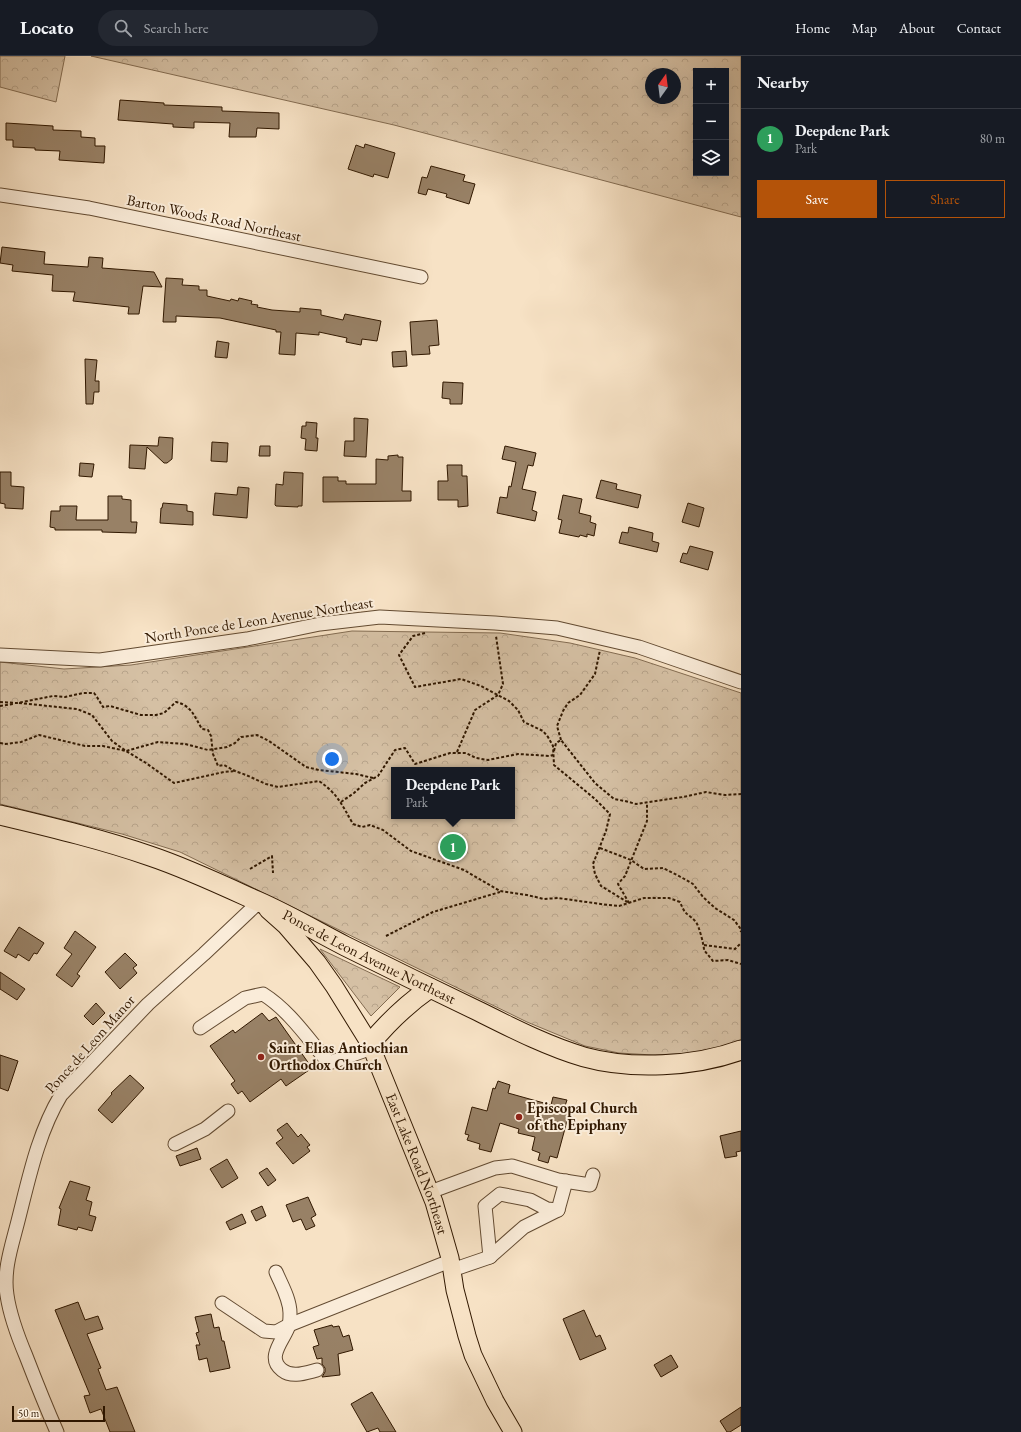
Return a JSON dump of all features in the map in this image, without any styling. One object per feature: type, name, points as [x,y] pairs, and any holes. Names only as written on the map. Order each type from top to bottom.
[{"type":"highway","name":"Ponce de Leon Avenue Northeast","points":[[0,815],[42,825],[150,856],[259,902],[430,988],[539,1040],[585,1057],[602,1061],[645,1065],[671,1065],[710,1059],[741,1050]]},
{"type":"highway","points":[[371,1046],[385,1025],[413,1000],[430,988]]},
{"type":"main road","name":"East Lake Road Northeast","points":[[259,902],[286,926],[317,962],[334,986],[371,1046],[430,1192],[451,1266],[466,1336],[473,1355],[495,1401],[513,1432]]},
{"type":"street","name":"Barton Woods Road Northeast","points":[[0,195],[89,208],[421,277]]},
{"type":"street","name":"North Ponce de Leon Avenue Northeast","points":[[0,655],[100,660],[247,639],[320,624],[380,617],[557,628],[639,647],[741,682]]},
{"type":"street","name":"Ponce de Leon Manor","points":[[57,1432],[44,1404],[16,1330],[7,1296],[5,1278],[32,1166],[51,1112],[61,1096],[148,1004],[259,902]]},
{"type":"street","points":[[200,1028],[245,998],[262,994],[275,1002],[291,1018],[329,1063],[371,1046]]},
{"type":"street","points":[[175,1144],[205,1129],[228,1111]]},
{"type":"street","points":[[430,1192],[495,1168],[512,1166],[558,1180],[590,1185],[593,1175]]},
{"type":"street","points":[[222,1303],[264,1330],[276,1332],[289,1325],[451,1266],[490,1257],[524,1227],[558,1210],[566,1181]]},
{"type":"street","points":[[490,1257],[485,1206],[500,1194],[530,1200],[547,1209],[558,1210]]},
{"type":"street","points":[[276,1272],[288,1302],[290,1313],[289,1325],[275,1355],[276,1363],[282,1370],[292,1374],[302,1374],[317,1370]]},
{"type":"path","points":[[430,631],[413,636],[399,655],[415,687],[461,679],[481,686],[510,701],[518,710],[524,722],[543,731],[548,736],[553,746],[554,765],[595,799],[610,814],[606,831],[593,864],[595,874],[601,886],[629,903]]},
{"type":"path","points":[[456,753],[475,710],[498,695],[503,684],[496,635]]},
{"type":"path","points":[[602,639],[595,674],[580,695],[568,703],[557,726],[561,740],[595,782],[614,800],[636,804],[647,804],[706,792],[725,795],[741,794]]},
{"type":"path","points":[[0,706],[53,696],[66,697],[83,693],[94,693],[98,697],[102,707],[110,706],[141,715],[164,713],[176,702],[184,704],[190,709],[202,729],[208,730],[211,736],[213,754],[218,766],[224,765],[266,784],[278,787],[319,781],[332,790],[341,802],[353,824],[362,827],[370,825],[383,830],[411,851],[464,870],[500,891],[544,899],[558,898],[619,906],[644,898],[669,898],[680,902],[684,913],[697,923],[704,945],[704,950],[713,962],[728,960],[741,964]]},
{"type":"path","points":[[0,702],[77,709],[92,715],[112,741],[174,783],[235,771]]},
{"type":"path","points":[[0,744],[22,742],[39,736],[84,746],[103,746],[126,751],[158,742],[176,742],[213,750],[227,747],[241,737],[256,735],[269,741],[306,767],[374,778]]},
{"type":"path","points":[[554,755],[556,743],[561,740]]},
{"type":"path","points":[[341,802],[365,783],[378,776],[395,750],[404,748],[415,764],[450,753],[466,753],[476,758],[488,760],[518,754],[554,755]]},
{"type":"path","points":[[629,903],[618,884],[625,876],[647,821],[647,804]]},
{"type":"path","points":[[600,848],[631,860],[644,869],[663,868],[693,884],[703,897],[715,908],[734,920],[741,932]]},
{"type":"path","points":[[250,869],[272,856],[273,873]]},
{"type":"path","points":[[386,936],[433,912],[500,891]]},
{"type":"path","points":[[704,945],[735,948],[741,943]]},
{"type":"green space","points":[[0,56],[65,56],[56,102],[0,87]]},
{"type":"green space","points":[[91,56],[741,56],[741,217],[394,125]]},
{"type":"green space","points":[[352,631],[500,633],[570,643],[635,658],[741,693],[741,1042],[699,1053],[653,1055],[619,1053],[585,1046],[527,1022],[180,852],[122,834],[0,804],[0,662],[64,669],[131,665]]},
{"type":"green space","points":[[320,949],[400,987],[371,1016]]},
{"type":"building","points":[[120,100],[164,103],[164,105],[222,107],[222,111],[279,113],[279,129],[257,128],[256,137],[229,137],[230,123],[194,122],[194,128],[173,127],[173,124],[118,120]]},
{"type":"building","points":[[6,123],[53,126],[53,130],[81,131],[81,137],[95,138],[95,146],[105,146],[104,163],[59,160],[60,151],[13,147],[13,140],[6,140]]},
{"type":"building","points":[[365,144],[395,153],[388,178],[374,174],[373,177],[348,169],[356,145],[364,148]]},
{"type":"building","points":[[431,166],[465,175],[463,181],[475,184],[469,204],[446,197],[447,194],[428,189],[426,195],[418,193],[422,177],[427,178]]},
{"type":"building","points":[[2,247],[45,252],[44,264],[88,267],[89,257],[103,258],[102,268],[154,272],[162,287],[143,286],[139,314],[128,314],[129,307],[73,301],[75,292],[52,291],[53,275],[12,271],[13,265],[0,263]]},
{"type":"building","points":[[166,278],[183,279],[182,285],[199,286],[199,290],[207,290],[207,296],[230,301],[231,299],[238,301],[239,298],[252,301],[251,304],[258,305],[257,307],[272,310],[300,312],[300,308],[321,310],[321,315],[343,320],[345,314],[381,321],[377,341],[362,339],[361,345],[346,342],[347,338],[319,332],[319,335],[296,333],[295,355],[279,354],[281,332],[276,332],[276,330],[220,318],[176,316],[176,322],[163,322]]},
{"type":"building","points":[[437,320],[439,345],[429,346],[430,354],[412,355],[410,322]]},
{"type":"building","points":[[217,341],[229,343],[227,358],[215,357]]},
{"type":"building","points":[[406,351],[407,366],[393,367],[392,352]]},
{"type":"building","points":[[85,359],[97,360],[95,381],[99,381],[99,392],[94,392],[93,404],[86,404]]},
{"type":"building","points":[[443,382],[463,383],[462,404],[450,404],[450,399],[442,398]]},
{"type":"building","points":[[354,418],[368,419],[366,457],[344,456],[345,441],[354,441]]},
{"type":"building","points":[[306,422],[317,423],[317,451],[305,450],[306,439],[301,438],[302,426],[306,426]]},
{"type":"building","points":[[159,437],[173,438],[172,459],[167,463],[164,463],[147,447],[145,469],[129,468],[130,445],[158,446]]},
{"type":"building","points":[[212,442],[228,443],[227,462],[211,461]]},
{"type":"building","points":[[260,446],[270,446],[270,456],[259,456]]},
{"type":"building","points":[[505,446],[536,453],[533,466],[528,465],[522,489],[536,492],[532,510],[537,512],[535,521],[497,513],[500,497],[507,498],[509,486],[511,487],[516,462],[502,459]]},
{"type":"building","points":[[398,455],[398,457],[403,457],[402,491],[411,491],[411,501],[323,502],[323,477],[338,477],[338,481],[346,481],[346,484],[376,484],[376,459],[388,460],[388,456]]},
{"type":"building","points":[[80,463],[94,464],[92,477],[79,476]]},
{"type":"building","points":[[447,465],[462,465],[462,476],[467,476],[468,506],[458,507],[458,500],[438,500],[438,481],[448,481]]},
{"type":"building","points":[[0,472],[11,472],[11,486],[24,487],[23,509],[5,508],[5,504],[0,503]]},
{"type":"building","points":[[284,472],[303,473],[302,506],[275,505],[276,484],[283,485]]},
{"type":"building","points":[[601,480],[617,484],[616,489],[641,495],[638,508],[596,498]]},
{"type":"building","points":[[238,487],[249,488],[247,518],[213,515],[215,493],[237,495]]},
{"type":"building","points":[[563,495],[582,499],[579,513],[591,516],[590,522],[596,524],[594,536],[587,534],[587,537],[580,535],[579,537],[559,533],[562,520],[558,519]]},
{"type":"building","points":[[108,496],[122,496],[122,499],[131,500],[131,522],[137,522],[136,533],[102,532],[102,530],[55,530],[55,528],[50,527],[51,511],[60,511],[60,506],[77,506],[76,520],[108,520]]},
{"type":"building","points":[[163,503],[187,505],[187,511],[193,512],[193,525],[160,523],[161,508]]},
{"type":"building","points":[[688,503],[704,508],[699,527],[682,522]]},
{"type":"building","points":[[629,527],[653,533],[652,541],[659,543],[657,552],[619,543],[622,532],[628,533]]},
{"type":"building","points":[[690,546],[713,552],[708,570],[680,562],[683,553],[687,554]]},
{"type":"building","points":[[19,927],[44,943],[37,954],[34,953],[29,961],[18,954],[16,958],[4,951]]},
{"type":"building","points":[[75,931],[96,947],[77,974],[80,976],[72,987],[56,975],[72,954],[64,948]]},
{"type":"building","points":[[125,953],[137,965],[133,968],[137,973],[120,989],[105,972]]},
{"type":"building","points":[[0,972],[25,989],[17,1000],[0,989]]},
{"type":"building","points":[[96,1003],[105,1013],[93,1025],[84,1016]]},
{"type":"building","name":"Saint Elias Antiochian Orthodox Church","points":[[262,1013],[269,1021],[276,1017],[312,1068],[286,1086],[281,1079],[250,1102],[242,1091],[238,1094],[231,1084],[235,1081],[210,1046],[233,1030],[235,1033]]},
{"type":"building","points":[[0,1055],[18,1061],[8,1091],[0,1088]]},
{"type":"building","points":[[130,1075],[144,1088],[112,1123],[98,1110],[112,1094],[111,1093]]},
{"type":"building","name":"Episcopal Church of the Epiphany","points":[[498,1081],[510,1085],[508,1093],[551,1105],[553,1097],[567,1100],[564,1109],[570,1110],[557,1158],[550,1156],[548,1163],[538,1160],[540,1153],[532,1150],[535,1137],[518,1133],[519,1129],[500,1123],[491,1152],[479,1149],[480,1144],[467,1140],[469,1135],[465,1134],[472,1107],[487,1111],[493,1088],[495,1089]]},
{"type":"building","points":[[287,1123],[298,1137],[301,1134],[310,1145],[307,1147],[310,1151],[293,1164],[276,1143],[283,1138],[277,1130]]},
{"type":"building","points":[[741,1131],[741,1151],[736,1152],[737,1156],[725,1158],[720,1136]]},
{"type":"building","points":[[197,1148],[201,1159],[180,1166],[176,1156]]},
{"type":"building","points":[[227,1159],[238,1178],[222,1188],[210,1169]]},
{"type":"building","points":[[267,1168],[276,1180],[268,1186],[259,1173]]},
{"type":"building","points":[[70,1181],[90,1187],[86,1200],[92,1202],[89,1215],[96,1217],[92,1231],[78,1227],[77,1230],[58,1225],[61,1209],[59,1208]]},
{"type":"building","points":[[308,1197],[316,1215],[311,1218],[315,1226],[306,1230],[301,1219],[293,1222],[286,1205]]},
{"type":"building","points":[[262,1206],[266,1216],[256,1221],[251,1211]]},
{"type":"building","points":[[242,1214],[246,1223],[230,1230],[226,1222]]},
{"type":"building","points":[[78,1302],[85,1320],[98,1316],[103,1329],[87,1334],[101,1368],[98,1369],[106,1390],[117,1387],[135,1432],[110,1432],[101,1409],[90,1413],[84,1396],[90,1395],[55,1310]]},
{"type":"building","points":[[584,1310],[596,1337],[600,1335],[606,1349],[580,1360],[563,1319]]},
{"type":"building","points":[[211,1314],[214,1328],[219,1327],[222,1341],[224,1341],[230,1368],[210,1372],[207,1358],[199,1360],[196,1345],[200,1345],[196,1333],[199,1332],[195,1317]]},
{"type":"building","points":[[332,1325],[333,1327],[339,1326],[343,1337],[349,1335],[353,1350],[338,1354],[340,1375],[322,1377],[325,1372],[325,1368],[322,1364],[322,1358],[317,1359],[313,1347],[319,1345],[314,1330]]},
{"type":"building","points":[[671,1355],[678,1367],[661,1377],[654,1365]]},
{"type":"building","points":[[372,1392],[396,1432],[380,1432],[378,1428],[367,1432],[351,1404]]},
{"type":"building","points":[[741,1407],[741,1425],[730,1432],[727,1432],[720,1421]]},
{"type":"place","name":"Deepdene Park","points":[[453,847]]},
{"type":"place","name":"Saint Elias Antiochian Orthodox Church","points":[[261,1057]]},
{"type":"place","name":"Episcopal Church of the Epiphany","points":[[519,1117]]}]
